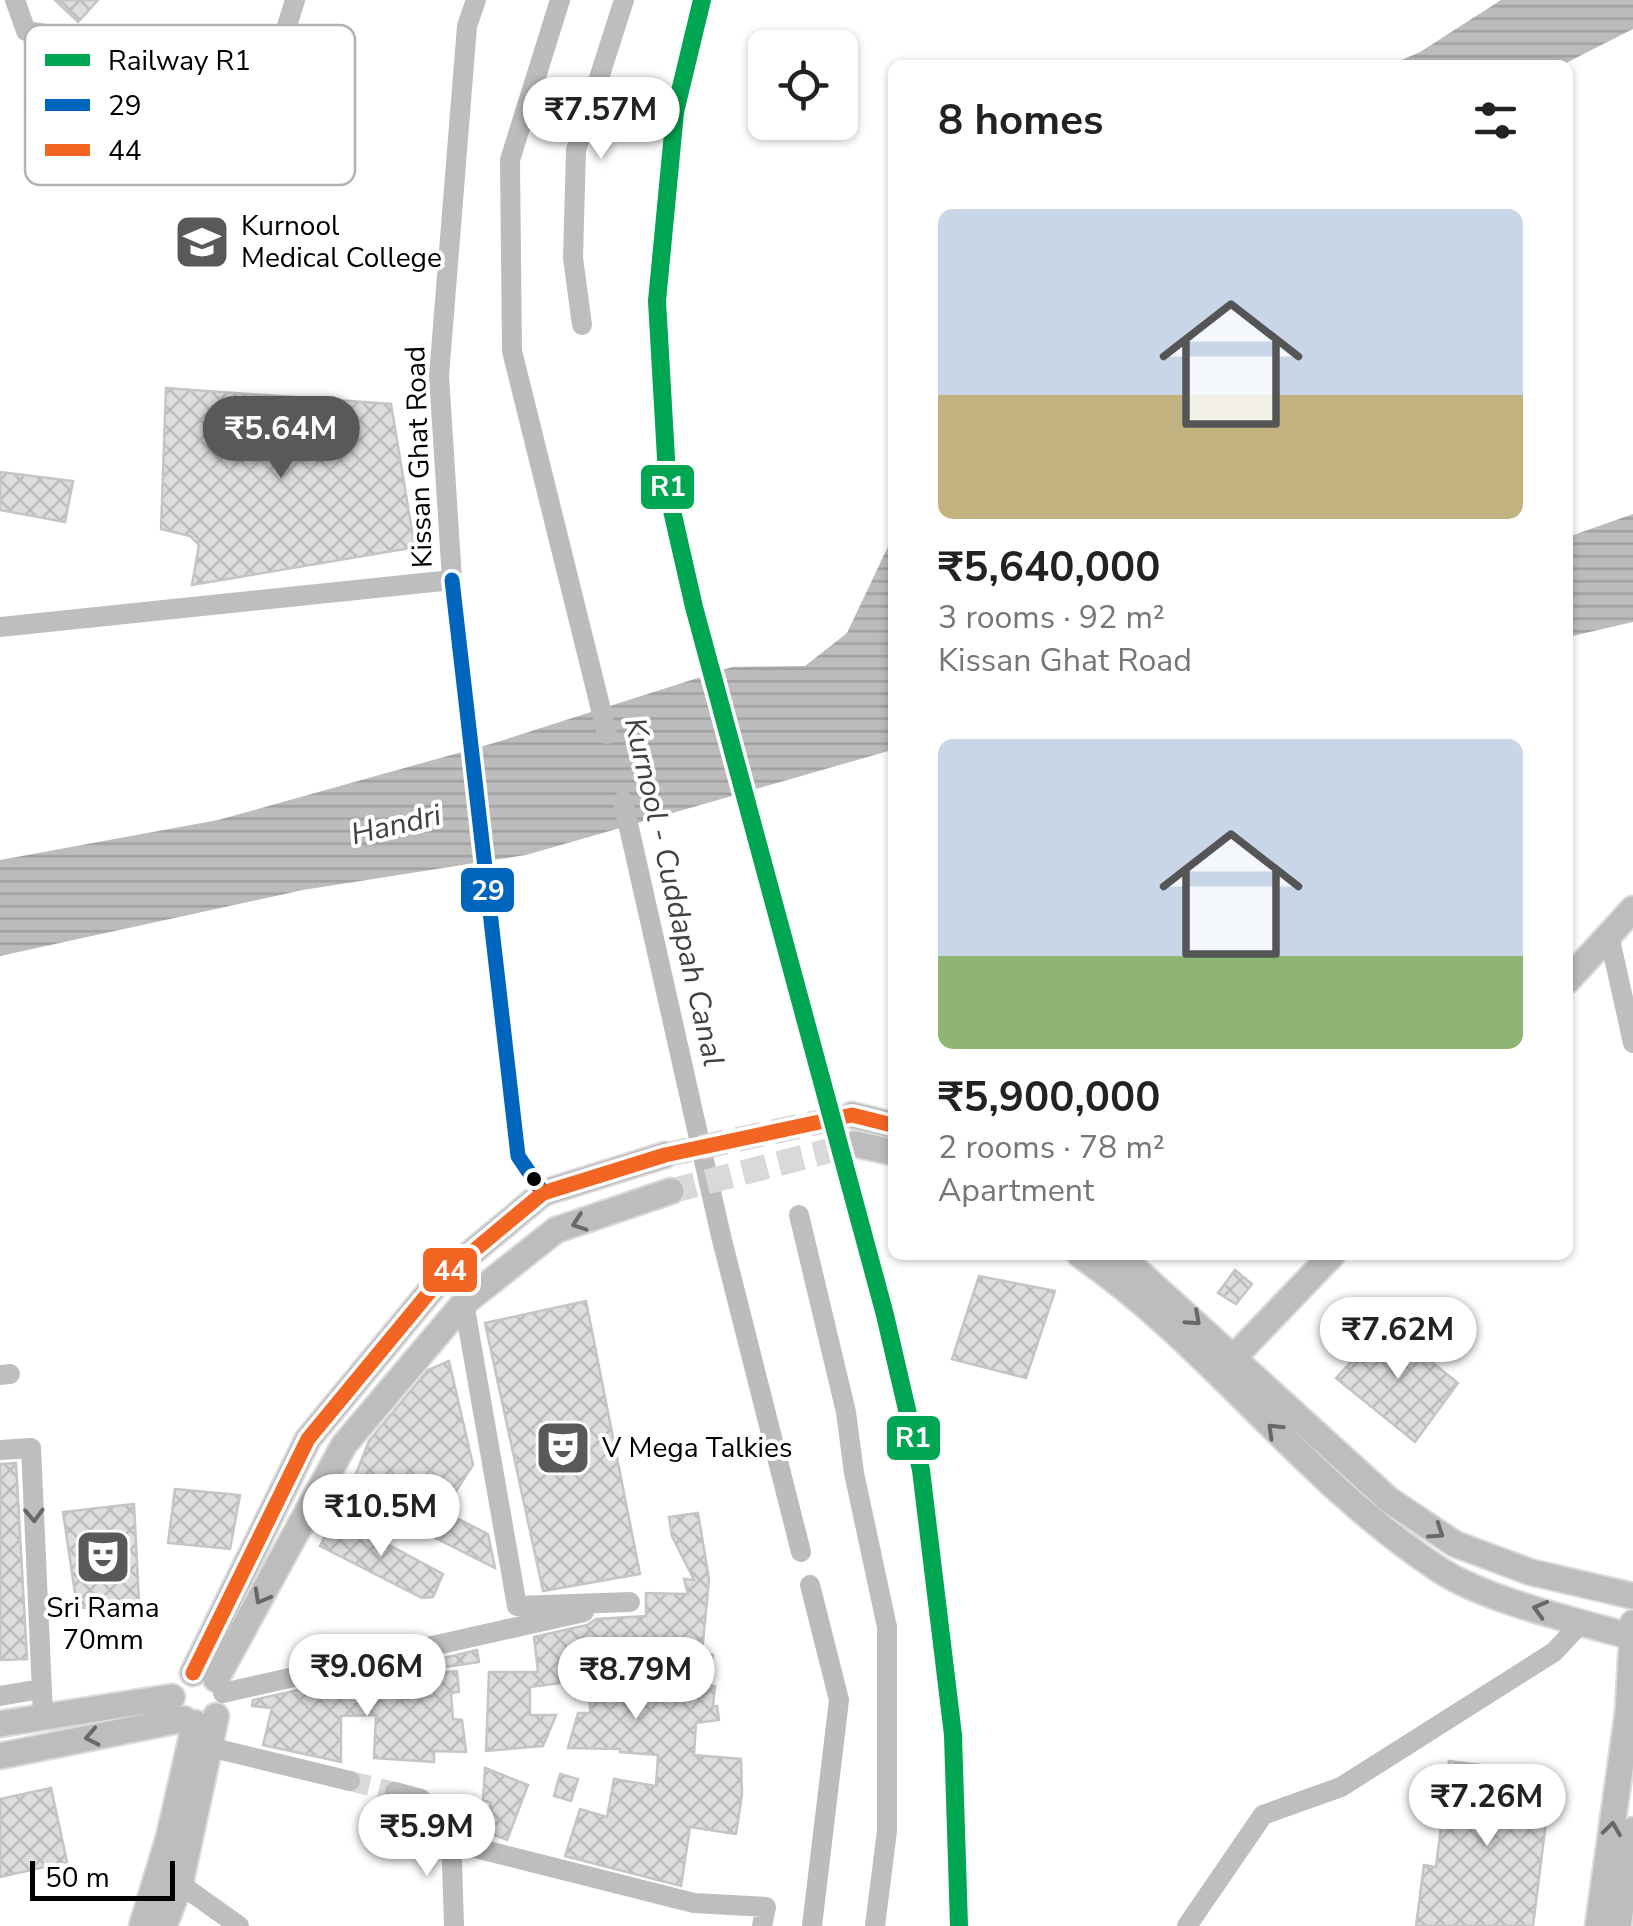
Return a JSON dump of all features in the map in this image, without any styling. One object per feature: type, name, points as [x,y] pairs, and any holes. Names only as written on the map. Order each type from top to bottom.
[{"type":"main road","points":[[1573,975],[1633,910]]},
{"type":"main road","points":[[852,1115],[888,1124]]},
{"type":"main road","points":[[855,1144],[888,1151]]},
{"type":"main road","points":[[142,1926],[169,1837],[200,1700],[308,1440],[440,1278],[543,1194],[665,1155]]},
{"type":"main road","points":[[164,1926],[180,1884],[209,1747],[200,1700],[344,1444],[464,1303],[556,1230],[671,1191]]},
{"type":"main road","points":[[1087,1260],[1122,1284],[1321,1476],[1442,1572],[1524,1604],[1632,1632],[1628,1712],[1598,1926]]},
{"type":"main road","points":[[1126,1260],[1389,1500],[1456,1544],[1530,1572],[1633,1596]]},
{"type":"main road","points":[[1235,1356],[1327,1260]]},
{"type":"main road","points":[[0,1724],[42,1702],[200,1700]]},
{"type":"main road","points":[[0,1756],[200,1700]]},
{"type":"main road","points":[[1618,1926],[1633,1830]]},
{"type":"street","points":[[15,0],[25,28]]},
{"type":"street","points":[[287,25],[295,0]]},
{"type":"street","name":"Kissan Ghat Road","points":[[0,627],[452,580],[439,376],[467,26],[476,0]]},
{"type":"street","points":[[582,326],[574,258],[576,150],[624,0]]},
{"type":"street","points":[[452,580],[518,1156],[543,1194]]},
{"type":"street","points":[[1609,935],[1633,1043]]},
{"type":"street","points":[[798,1215],[846,1412],[854,1473],[887,1627],[887,1831],[875,1926]]},
{"type":"street","points":[[200,1700],[630,1602],[517,1606],[464,1303]]},
{"type":"street","points":[[1214,1372],[1235,1356]]},
{"type":"street","points":[[0,1450],[31,1448],[42,1702],[0,1696]]},
{"type":"street","points":[[1187,1926],[1263,1815],[1340,1787],[1554,1652],[1583,1621]]},
{"type":"street","points":[[209,1747],[350,1782]]},
{"type":"street","points":[[396,1792],[421,1798],[464,1845],[694,1903],[764,1916]]},
{"type":"street","points":[[446,1825],[454,1926]]},
{"type":"street","points":[[180,1884],[239,1926]]},
{"type":"water","points":[[1501,0],[1633,0],[1633,29],[1572,60],[1402,60]]},
{"type":"water","points":[[1633,514],[1633,622],[1573,636],[1573,535]]},
{"type":"water","name":"Handri","points":[[888,546],[888,751],[526,855],[303,890],[0,956],[0,860],[218,820],[494,743],[732,667],[805,666],[847,633]]},
{"type":"building","points":[[55,0],[98,0],[78,22]]},
{"type":"building","points":[[166,388],[391,404],[414,543],[410,548],[192,585],[199,545],[190,536],[161,529]]},
{"type":"building","points":[[0,472],[73,481],[65,522],[0,510]]},
{"type":"building","points":[[1235,1270],[1252,1284],[1236,1304],[1218,1293]]},
{"type":"building","points":[[979,1276],[1055,1291],[1026,1378],[952,1359]]},
{"type":"building","name":"V Mega Talkies","points":[[586,1301],[640,1574],[543,1591],[485,1323]]},
{"type":"building","points":[[1385,1325],[1458,1383],[1415,1442],[1336,1378]]},
{"type":"building","points":[[449,1361],[473,1465],[443,1511],[488,1534],[495,1568],[348,1494],[369,1441],[428,1370]]},
{"type":"building","points":[[16,1463],[27,1659],[0,1660],[0,1464]]},
{"type":"building","points":[[175,1489],[240,1495],[230,1549],[168,1543]]},
{"type":"building","name":"Sri Rama 70mm","points":[[134,1504],[139,1602],[111,1610],[77,1607],[63,1512]]},
{"type":"building","points":[[698,1513],[709,1579],[702,1653],[713,1655],[708,1685],[715,1686],[713,1706],[717,1706],[719,1720],[696,1723],[694,1755],[741,1759],[742,1794],[736,1834],[690,1827],[681,1886],[565,1856],[580,1809],[607,1817],[614,1779],[656,1786],[658,1755],[620,1749],[568,1748],[578,1713],[590,1713],[590,1679],[530,1687],[530,1715],[556,1715],[543,1746],[486,1751],[489,1672],[538,1672],[534,1637],[587,1625],[596,1619],[646,1616],[646,1593],[688,1594],[684,1579],[694,1580],[672,1536],[669,1517]],"holes":[[[631,1654],[681,1655],[674,1695],[633,1690]]]},
{"type":"building","points":[[335,1516],[443,1574],[433,1597],[422,1598],[320,1546]]},
{"type":"building","points":[[477,1650],[479,1662],[445,1667],[444,1658]]},
{"type":"building","points":[[397,1668],[399,1700],[434,1696],[432,1673],[457,1671],[459,1692],[451,1693],[453,1719],[462,1720],[466,1752],[434,1751],[434,1762],[374,1758],[376,1715],[341,1716],[341,1762],[263,1745],[272,1708],[252,1706],[253,1700],[339,1681],[339,1687],[375,1686],[374,1673]]},
{"type":"building","points":[[1449,1761],[1552,1774],[1533,1926],[1416,1926],[1424,1865],[1436,1867]]},
{"type":"building","points":[[485,1768],[528,1785],[507,1840],[481,1830],[491,1803],[483,1800]]},
{"type":"building","points":[[560,1774],[578,1779],[571,1801],[554,1796]]},
{"type":"building","points":[[51,1788],[67,1862],[0,1877],[0,1799]]},
{"type":"waterway","points":[[560,0],[510,160],[512,351],[607,734]]},
{"type":"waterway","name":"Kurnool - Cuddapah Canal","points":[[623,801],[721,1236],[801,1552]]},
{"type":"waterway","points":[[810,1585],[839,1700],[812,1926]]},
{"type":"tunnel","points":[[665,1155],[852,1115]]},
{"type":"tunnel","points":[[671,1191],[855,1144]]},
{"type":"tunnel","points":[[350,1781],[395,1792]]},
{"type":"rail line","name":"R1","points":[[702,0],[675,112],[657,301],[668,493],[694,607],[885,1315],[921,1470],[953,1735],[959,1926]]},
{"type":"transit line","name":"29","points":[[452,580],[518,1156],[543,1193]]},
{"type":"transit line","name":"44","points":[[193,1673],[308,1439],[441,1278],[543,1193],[665,1155],[852,1115],[888,1124]]},
{"type":"place","name":"Kurnool Medical College","points":[[202,242]]},
{"type":"place","name":"V Mega Talkies","points":[[563,1448]]},
{"type":"place","name":"Sri Rama 70mm","points":[[103,1557]]}]
